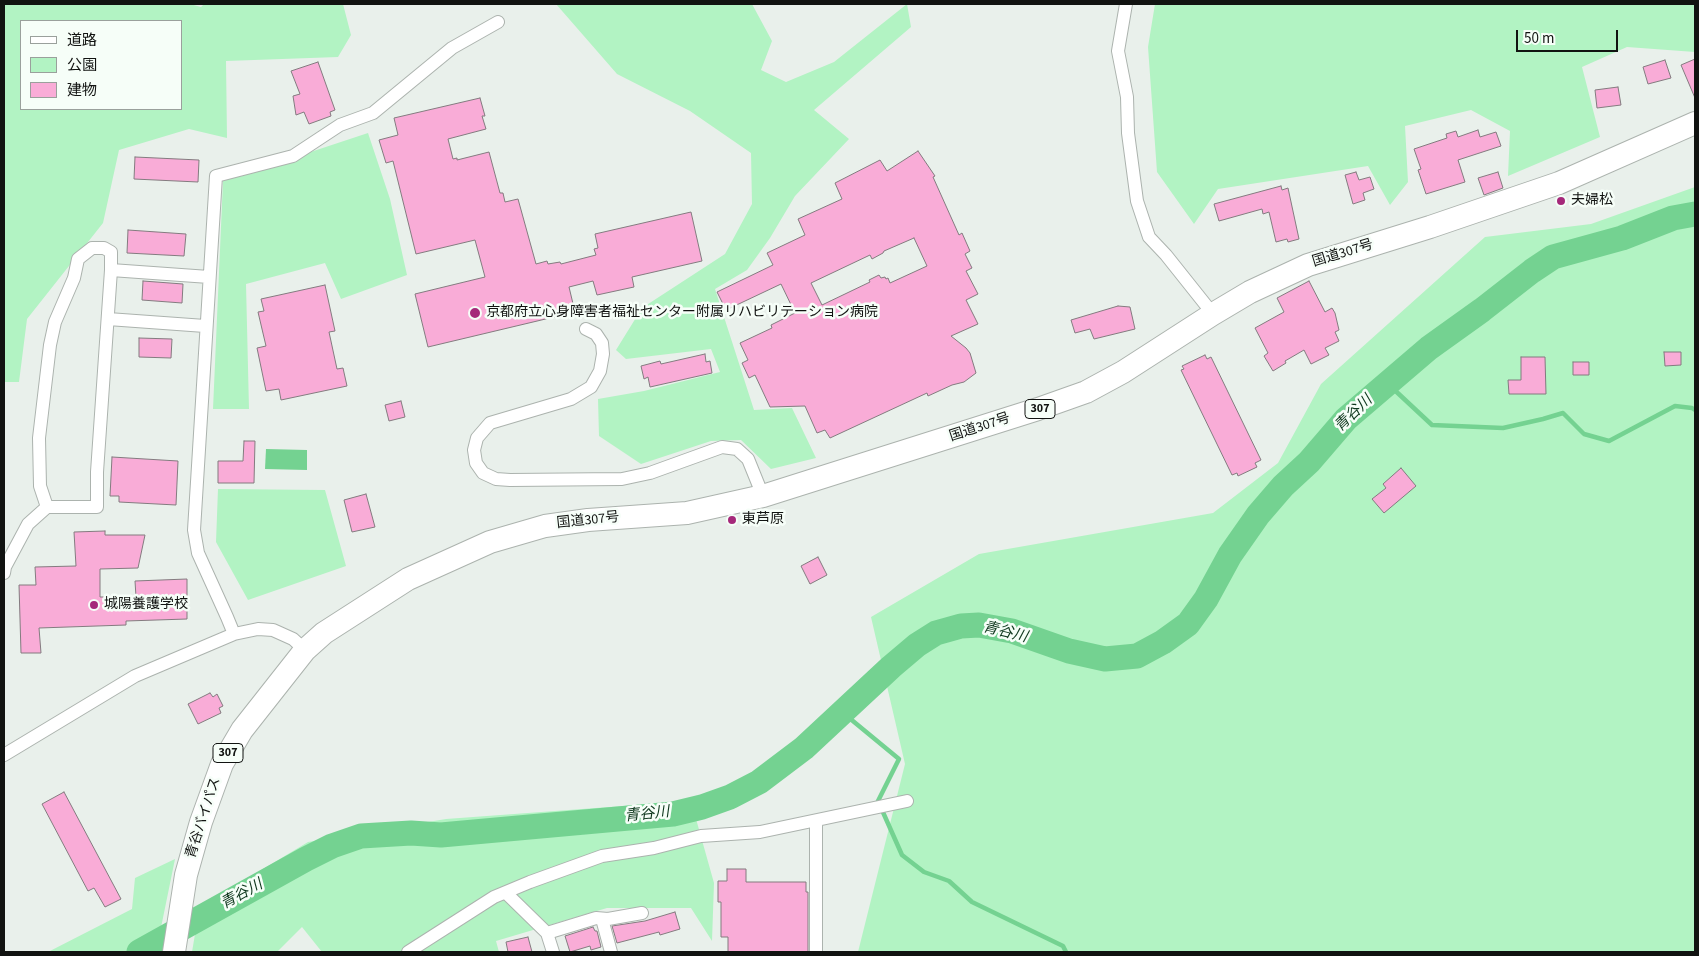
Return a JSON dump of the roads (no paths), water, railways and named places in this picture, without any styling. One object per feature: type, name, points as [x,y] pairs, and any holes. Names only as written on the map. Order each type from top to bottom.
[{"type":"highway","name":"国道307号","points":[[305,650],[324,633],[408,579],[490,542],[545,526],[588,520],[687,513],[762,496],[1038,410],[1086,392],[1123,372],[1250,292],[1308,265],[1430,227],[1559,183],[1695,123]]},
{"type":"highway","name":"青谷バイパス","points":[[174,952],[186,874],[201,822],[222,764],[242,730],[305,650]]},
{"type":"street","points":[[1126,4],[1118,51],[1127,96],[1128,133],[1137,201],[1149,237],[1166,255],[1213,314]]},
{"type":"street","points":[[234,634],[198,553],[194,530],[205,326],[216,176],[293,156],[340,125],[373,113],[452,48],[498,22]]},
{"type":"street","points":[[4,573],[5,567],[28,524],[47,508],[96,507],[111,270],[111,252],[104,248],[92,248],[78,259],[74,278],[55,322],[50,345],[38,438],[40,486],[47,508]]},
{"type":"street","points":[[111,270],[209,276]]},
{"type":"street","points":[[108,319],[205,326]]},
{"type":"street","points":[[586,329],[596,334],[602,342],[603,354],[600,371],[590,387],[571,399],[490,423],[477,438],[474,450],[476,463],[483,472],[496,479],[503,480],[622,479],[650,473],[722,447],[737,449],[748,459],[762,496]]},
{"type":"street","points":[[4,755],[135,676],[234,634],[258,629],[273,630],[293,639],[305,650]]},
{"type":"street","points":[[408,952],[494,897],[602,856],[654,848],[701,836],[760,832],[907,801]]},
{"type":"street","points":[[816,821],[816,952]]},
{"type":"street","points":[[506,893],[547,932],[553,952]]},
{"type":"street","points":[[547,932],[596,918],[602,919],[642,913]]},
{"type":"street","points":[[602,919],[611,952]]},
{"type":"waterway","name":"青谷川","points":[[139,952],[306,859],[332,846],[361,836],[411,833],[441,835],[673,814],[702,807],[730,797],[759,782],[804,748],[891,667],[917,645],[936,633],[961,626],[979,625],[1012,631],[1069,651],[1105,659],[1137,656],[1163,642],[1188,624],[1206,599],[1230,555],[1258,515],[1283,486],[1309,462],[1346,419],[1429,348],[1553,257],[1622,238],[1673,218],[1695,214]]},
{"type":"waterway","points":[[1387,383],[1432,425],[1503,428],[1563,413],[1584,434],[1609,441],[1675,406],[1695,410]]},
{"type":"waterway","points":[[842,712],[899,759],[878,801],[902,855],[924,872],[949,881],[972,902],[1063,946],[1066,952]]},
{"type":"place","name":"夫婦松","points":[[1561,201]]},
{"type":"place","name":"京都府立心身障害者福祉センター附属リハビリテーション病院","points":[[475,313]]},
{"type":"place","name":"東芦原","points":[[732,520]]},
{"type":"place","name":"城陽養護学校","points":[[94,605]]}]
